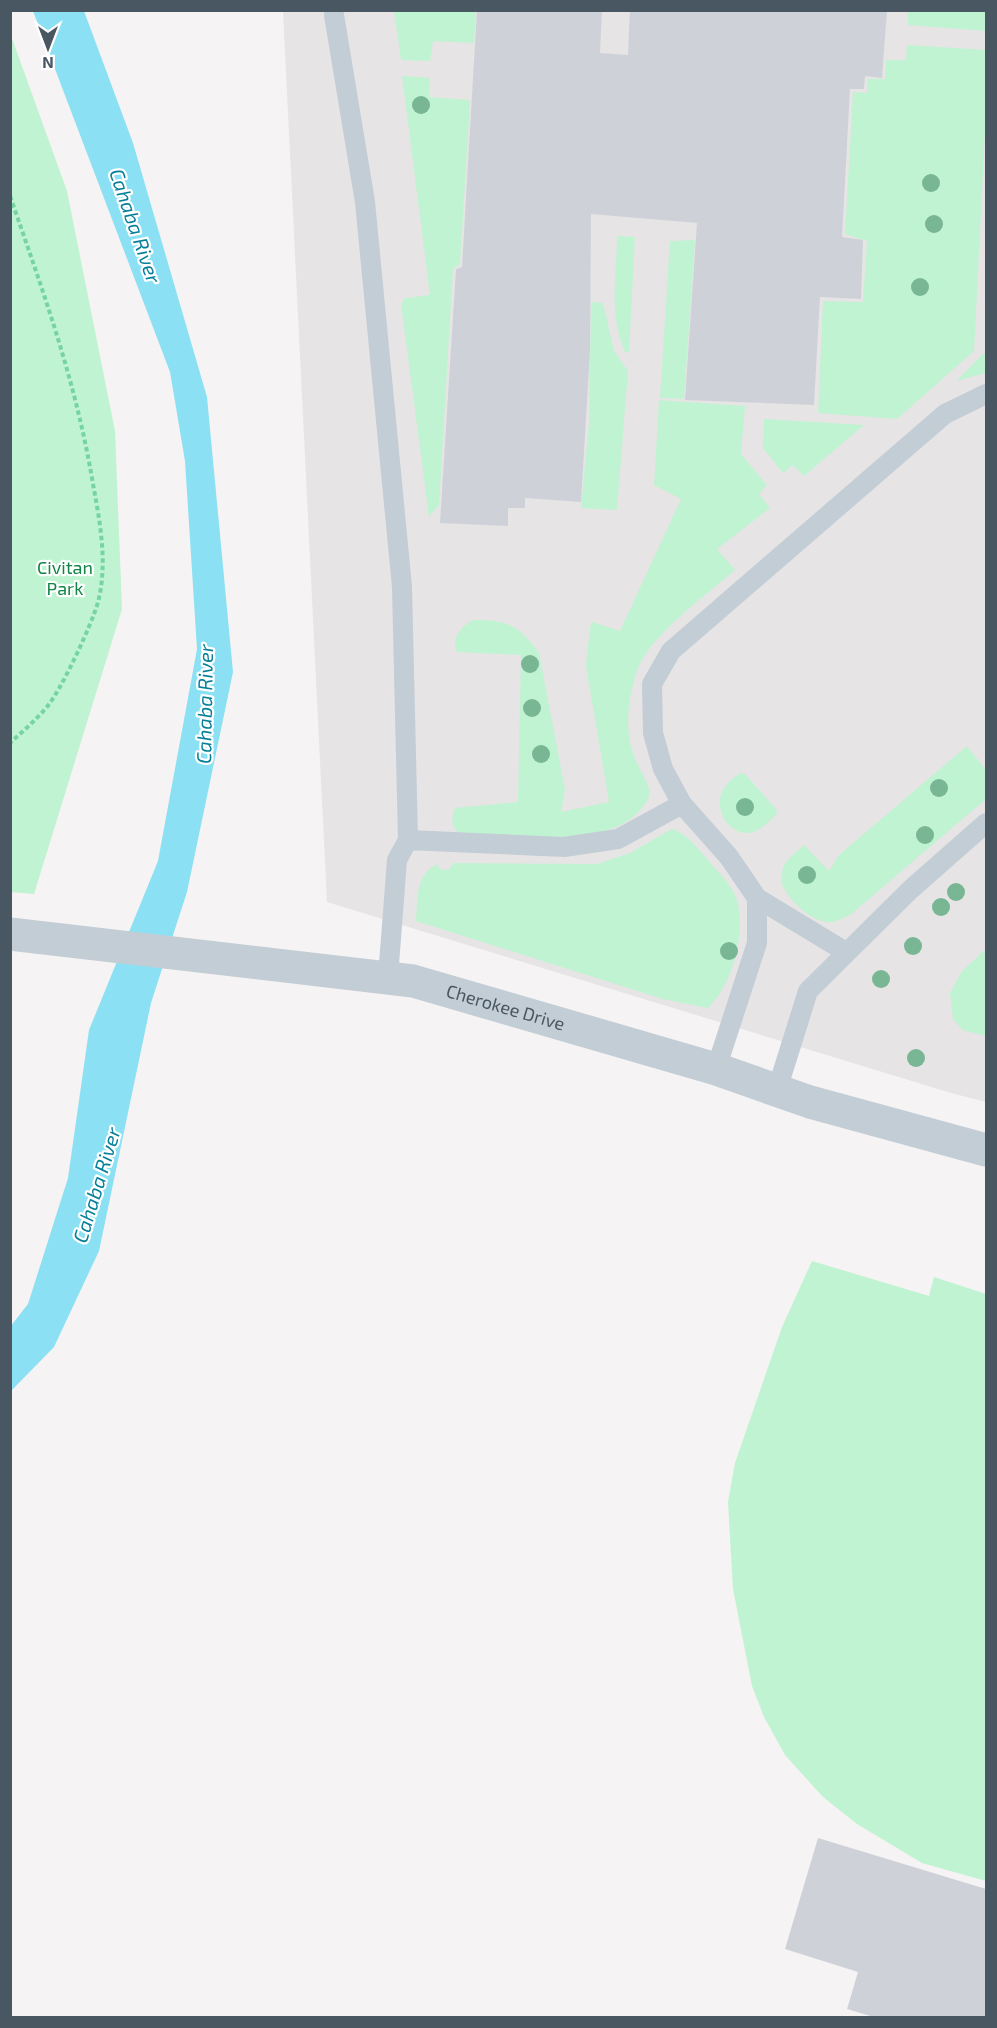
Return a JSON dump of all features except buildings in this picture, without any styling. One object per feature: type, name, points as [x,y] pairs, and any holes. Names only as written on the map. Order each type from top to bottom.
[{"type":"street","name":"Cherokee Drive","points":[[18,935],[413,981],[716,1069],[810,1102],[987,1150]]},
{"type":"lane","points":[[334,15],[365,202],[401,575],[416,840],[397,860],[388,977]]},
{"type":"lane","points":[[846,952],[757,898],[729,857],[682,804],[663,769],[653,733],[652,684],[671,651],[945,414],[987,394]]},
{"type":"lane","points":[[416,840],[564,847],[618,839],[682,804]]},
{"type":"lane","points":[[777,1090],[808,990],[846,952],[987,823]]},
{"type":"lane","points":[[716,1069],[757,943],[757,898]]},
{"type":"path","points":[[10,196],[65,354],[83,420],[101,531],[102,566],[98,602],[68,671],[47,707],[10,743]]},
{"type":"shaded area","points":[[283,11],[986,11],[986,1102],[327,902]]},
{"type":"green space","points":[[394,11],[476,11],[474,43],[433,41],[430,61],[401,60]]},
{"type":"green space","points":[[908,11],[986,11],[986,31],[908,25]]},
{"type":"green space","name":"Civitan Park","points":[[10,33],[67,191],[115,431],[122,609],[34,894],[10,892]]},
{"type":"green space","points":[[907,45],[986,50],[986,112],[974,351],[897,419],[818,413],[823,301],[863,302],[867,241],[845,234],[853,92],[867,93],[867,79],[885,79],[886,60],[906,60]]},
{"type":"green space","points":[[402,76],[430,78],[429,97],[470,100],[460,264],[453,269],[439,505],[429,517],[401,304],[405,298],[430,295]]},
{"type":"green space","points":[[617,236],[635,237],[629,352],[625,352],[620,337],[615,308]]},
{"type":"green space","points":[[695,240],[684,399],[660,398],[670,241]]},
{"type":"green space","points":[[591,302],[603,303],[614,351],[628,371],[617,510],[581,508],[589,424]]},
{"type":"green space","points":[[983,354],[986,354],[986,373],[956,381]]},
{"type":"green space","points":[[659,400],[745,406],[741,454],[767,485],[759,494],[770,508],[717,549],[735,570],[665,630],[643,658],[637,671],[629,703],[628,725],[634,756],[649,789],[648,800],[625,822],[605,831],[582,836],[531,838],[461,835],[453,823],[455,808],[518,802],[521,655],[457,652],[456,637],[472,620],[494,621],[511,626],[525,636],[539,653],[565,789],[561,812],[609,802],[586,666],[590,627],[592,622],[620,631],[681,499],[654,485]]},
{"type":"green space","points":[[764,419],[864,425],[804,476],[793,465],[783,473],[763,448]]},
{"type":"green space","points":[[967,746],[986,770],[986,799],[850,915],[832,922],[825,922],[810,915],[796,904],[785,891],[781,880],[784,865],[793,855],[804,845],[829,871],[839,855]]},
{"type":"green space","points":[[741,773],[745,774],[777,810],[776,815],[753,832],[744,833],[735,829],[727,823],[722,814],[720,804],[722,793],[728,782]]},
{"type":"green space","points":[[672,829],[683,834],[695,845],[728,883],[737,900],[740,927],[731,972],[717,998],[708,1008],[663,999],[416,921],[421,880],[431,868],[438,864],[439,869],[448,870],[454,863],[597,864],[630,853]]},
{"type":"green space","points":[[986,949],[986,1036],[963,1030],[953,1019],[950,993],[962,971]]},
{"type":"green space","points":[[812,1261],[929,1296],[934,1277],[986,1294],[986,1881],[922,1863],[857,1824],[823,1797],[785,1755],[764,1717],[752,1686],[733,1589],[728,1502],[735,1463],[782,1327]]},
{"type":"water","name":"Cahaba River","points":[[33,11],[84,11],[133,143],[207,397],[233,672],[187,892],[151,1003],[99,1251],[54,1347],[11,1391],[10,1327],[28,1304],[68,1178],[89,1030],[158,861],[197,649],[185,461],[170,372]]}]
